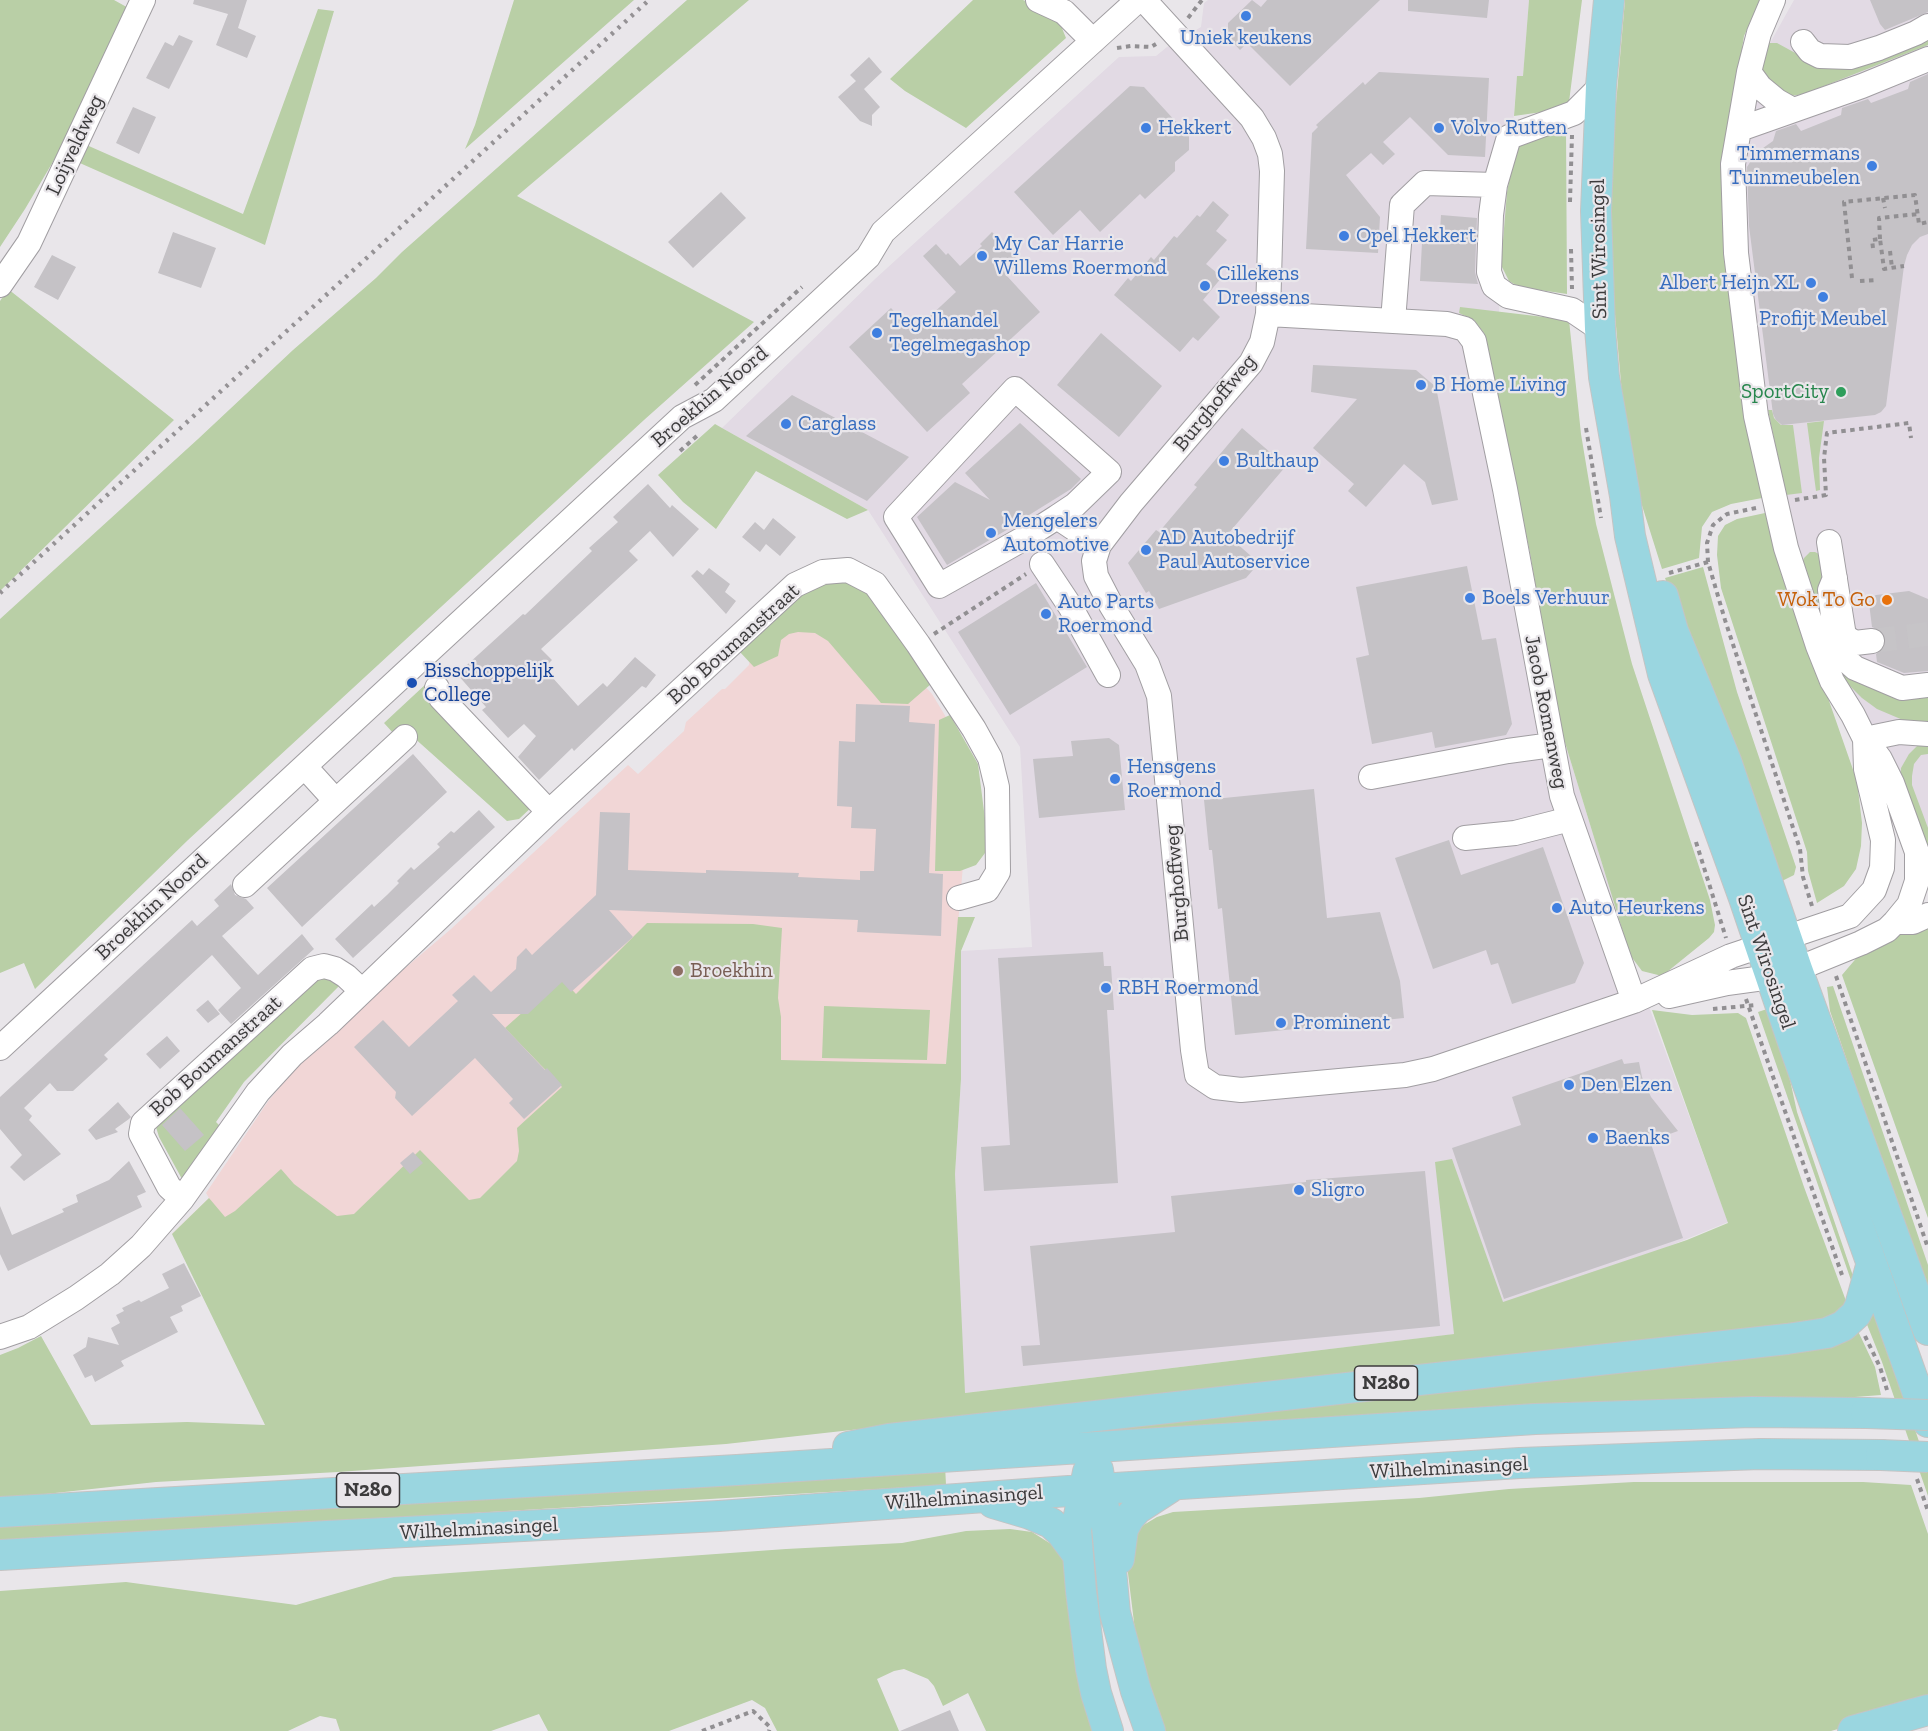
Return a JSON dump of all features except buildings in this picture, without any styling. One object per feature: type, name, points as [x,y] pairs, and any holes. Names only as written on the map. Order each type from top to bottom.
[{"type":"main road","name":"Sint Wirosingel","points":[[1609,0],[1601,86],[1596,211],[1600,329],[1604,377],[1630,537],[1663,674],[1774,941],[1871,1266],[1928,1422]]},
{"type":"main road","name":"Sint Wirosingel","points":[[1784,973],[1928,1330]]},
{"type":"main road","name":"N280","points":[[737,1470],[890,1438],[1763,1342],[1827,1333],[1843,1326],[1856,1314],[1871,1266]]},
{"type":"main road","name":"Wilhelminasingel","points":[[0,1512],[737,1470],[1535,1419],[1752,1412],[1928,1415]]},
{"type":"main road","name":"N280","points":[[1094,1446],[1092,1489],[1115,1613],[1136,1691],[1150,1731]]},
{"type":"main road","name":"Wilhelminasingel","points":[[0,1555],[315,1536],[719,1516],[1092,1489],[1629,1457],[1760,1454],[1928,1457]]},
{"type":"main road","name":"N280","points":[[1115,1613],[1120,1540],[1123,1528],[1137,1509],[1174,1485]]},
{"type":"main road","name":"N280","points":[[1092,1489],[1077,1530],[1078,1555],[1091,1669],[1108,1731]]},
{"type":"main road","name":"N280","points":[[976,1497],[1051,1523],[1061,1532],[1078,1555]]},
{"type":"main road","points":[[1853,1731],[1928,1710]]},
{"type":"street","name":"Loijveldweg","points":[[0,285],[29,243],[144,0]]},
{"type":"street","points":[[1038,0],[1064,12],[1093,41]]},
{"type":"street","name":"Broekhin Noord","points":[[0,1048],[682,417],[714,400],[868,257],[883,232],[1138,0]]},
{"type":"street","name":"Burghoffweg","points":[[1144,0],[1252,118],[1264,138],[1270,154],[1272,171],[1268,314],[1262,342],[1251,363],[1131,503],[1099,545],[1094,561],[1096,576],[1147,664],[1159,696],[1191,1039],[1197,1076],[1215,1087],[1241,1090],[1404,1075],[1433,1069],[1634,1001],[1731,956],[1850,916],[1874,890],[1882,868],[1883,840],[1866,769],[1865,739]]},
{"type":"street","points":[[1773,0],[1759,33],[1749,72],[1733,164],[1736,253],[1756,416],[1786,548],[1818,646],[1832,681],[1865,739],[1880,759],[1892,783],[1917,852],[1917,881],[1909,905],[1895,922]]},
{"type":"street","points":[[1803,42],[1810,51],[1821,56],[1850,57],[1879,48],[1928,26]]},
{"type":"street","points":[[1740,129],[1862,86],[1928,59]]},
{"type":"street","points":[[1749,72],[1760,87],[1793,110]]},
{"type":"street","points":[[1600,329],[1572,310],[1508,296],[1494,285],[1489,272],[1491,215],[1495,185],[1509,137],[1574,113],[1601,86]]},
{"type":"street","points":[[1393,321],[1402,205],[1425,183],[1495,185]]},
{"type":"street","name":"Jacob Romenweg","points":[[1268,314],[1447,324],[1465,329],[1474,341],[1507,501],[1562,796],[1634,1001]]},
{"type":"street","points":[[1015,388],[1109,472],[1075,505],[1058,517],[939,586],[896,517],[1015,388]]},
{"type":"street","points":[[1058,517],[1099,545]]},
{"type":"street","points":[[1829,542],[1844,636],[1854,643],[1872,641]]},
{"type":"street","points":[[1042,564],[1070,606],[1103,666],[1131,637]]},
{"type":"street","name":"Bob Boumanstraat","points":[[0,1337],[29,1327],[76,1298],[110,1274],[141,1246],[182,1198],[258,1092],[292,1055],[549,812],[795,585],[823,572],[848,570],[875,584],[918,644],[974,729],[990,758],[997,787],[998,872],[987,890],[958,898]]},
{"type":"street","points":[[1835,578],[1830,590],[1837,652],[1855,668],[1902,688],[1928,685]]},
{"type":"street","points":[[1070,606],[1103,590]]},
{"type":"street","points":[[437,688],[441,698],[549,812]]},
{"type":"street","points":[[1865,739],[1899,732],[1928,734]]},
{"type":"street","points":[[245,885],[405,737]]},
{"type":"street","points":[[1371,777],[1552,745]]},
{"type":"street","points":[[305,767],[335,800]]},
{"type":"street","points":[[1465,838],[1515,833],[1570,819]]},
{"type":"street","points":[[1895,922],[1913,922],[1928,915]]},
{"type":"street","name":"Burghoffweg","points":[[1634,1001],[1784,973],[1887,930],[1895,922]]},
{"type":"street","name":"Bob Boumanstraat","points":[[182,1198],[169,1187],[141,1134],[143,1123],[312,969],[324,966],[335,969],[362,991]]},
{"type":"path","points":[[1852,278],[1844,202],[1915,195],[1919,224],[1928,222]]},
{"type":"path","points":[[1883,198],[1885,208]]},
{"type":"path","points":[[1904,266],[1884,269],[1879,218],[1918,214]]},
{"type":"path","points":[[1873,248],[1872,240],[1880,239]]},
{"type":"path","points":[[1890,251],[1892,267]]},
{"type":"path","points":[[1860,281],[1876,280]]},
{"type":"path","points":[[1819,927],[1803,877],[1800,849],[1708,562],[1707,543],[1713,525],[1727,514],[1826,495],[1824,458],[1827,433],[1909,423],[1911,438]]},
{"type":"path","points":[[918,644],[1042,564]]},
{"type":"path","points":[[1829,956],[1928,1248]]},
{"type":"path","points":[[702,1731],[753,1711],[770,1726],[769,1731]]},
{"type":"shaded area","points":[[1208,0],[1529,0],[1523,77],[1517,77],[1499,313],[1484,333],[1530,553],[1559,723],[1630,955],[1728,1222],[1455,1334],[964,1393],[955,1174],[961,1079],[961,951],[1032,947],[1020,747],[868,510],[722,428],[875,279],[1119,57],[1156,56],[1201,27],[1204,3]]},
{"type":"shaded area","points":[[1794,0],[1928,0],[1928,861],[1845,690],[1800,567],[1768,410],[1744,234],[1740,174],[1760,61]]},
{"type":"shaded area","name":"Broekhin","points":[[810,595],[923,684],[932,694],[972,760],[946,1065],[934,1349],[172,1234],[209,1198],[206,1193],[269,1100],[317,1043],[451,929],[628,765],[638,774],[684,731],[686,722],[749,665],[751,648]]},
{"type":"green space","points":[[0,0],[114,0],[132,10],[70,133],[0,247]]},
{"type":"green space","points":[[514,0],[634,0],[465,149],[475,125]]},
{"type":"green space","points":[[687,0],[749,0],[517,196],[754,322],[644,420],[188,840],[35,989],[24,963],[0,973],[0,619],[293,350]]},
{"type":"green space","points":[[973,0],[1023,0],[1057,16],[1066,38],[966,128],[905,91],[890,79]]},
{"type":"green space","points":[[1529,0],[1582,0],[1569,102],[1542,112],[1514,116],[1517,76],[1523,76]]},
{"type":"green space","points":[[1625,0],[1760,0],[1744,36],[1722,173],[1724,259],[1762,498],[1731,504],[1712,512],[1702,527],[1699,558],[1662,569],[1639,496],[1623,405],[1611,269],[1610,173]]},
{"type":"green space","points":[[318,9],[334,11],[265,245],[73,160],[82,143],[243,214]]},
{"type":"green space","points":[[1928,29],[1928,45],[1804,94],[1791,96],[1777,92],[1761,74],[1761,49],[1769,43],[1777,43],[1812,59]]},
{"type":"green space","points":[[1566,129],[1567,294],[1519,287],[1509,281],[1501,265],[1507,192],[1515,152],[1521,143]]},
{"type":"green space","points":[[8,289],[174,420],[0,591],[0,301]]},
{"type":"green space","points":[[1460,307],[1569,320],[1581,434],[1596,524],[1632,664],[1710,900],[1715,925],[1714,932],[1709,938],[1662,976],[1642,971],[1630,955],[1559,723],[1530,553],[1484,333],[1474,320],[1459,313]]},
{"type":"green space","points":[[1768,410],[1772,410],[1774,418],[1781,425],[1793,425],[1802,493],[1786,495]]},
{"type":"green space","points":[[1824,421],[1819,458],[1820,490],[1816,491],[1807,423]]},
{"type":"green space","points":[[715,424],[868,510],[847,519],[756,471],[716,529],[683,502],[658,475]]},
{"type":"green space","points":[[1765,513],[1857,781],[1862,823],[1861,846],[1856,869],[1844,886],[1817,903],[1808,871],[1807,852],[1721,588],[1717,555],[1718,536],[1725,525],[1737,519]]},
{"type":"green space","points":[[1810,552],[1823,556],[1833,651],[1928,696],[1928,725],[1910,723],[1877,709],[1848,684],[1838,670],[1800,567]]},
{"type":"green space","points":[[1703,567],[1737,692],[1796,867],[1794,875],[1782,881],[1770,870],[1665,578]]},
{"type":"green space","points":[[842,579],[871,591],[931,684],[908,704],[881,703],[828,641],[815,633],[789,634],[781,640],[778,656],[754,667],[739,651],[800,595],[822,582]]},
{"type":"green space","points":[[427,683],[433,689],[425,696],[515,794],[535,804],[519,819],[507,821],[402,727],[394,734],[384,723]]},
{"type":"green space","points":[[950,715],[978,764],[985,819],[985,853],[976,865],[960,871],[935,871],[939,720]]},
{"type":"green space","points":[[1919,744],[1928,745],[1928,754],[1921,755],[1914,764],[1912,785],[1928,828],[1928,882],[1900,785],[1901,768],[1909,754]]},
{"type":"green space","points":[[958,917],[975,917],[961,951],[961,1079],[955,1174],[965,1393],[1454,1334],[1435,1162],[1452,1159],[1503,1302],[1687,1240],[1728,1223],[1652,1010],[1692,1015],[1738,1013],[1746,1018],[1849,1309],[1835,1320],[726,1444],[338,1472],[156,1482],[0,1499],[0,1355],[41,1336],[91,1425],[187,1422],[265,1425],[172,1234],[209,1198],[225,1217],[235,1211],[281,1169],[294,1184],[337,1216],[354,1214],[420,1150],[469,1200],[480,1198],[517,1161],[519,1151],[517,1128],[562,1087],[505,1028],[561,978],[576,994],[647,923],[753,924],[782,928],[778,998],[781,1017],[781,1060],[946,1064]]},
{"type":"green space","points":[[1928,921],[1928,1218],[1842,975],[1859,955],[1891,937]]},
{"type":"green space","points":[[324,975],[342,983],[244,1082],[216,1122],[221,1127],[182,1179],[156,1127],[297,991]]},
{"type":"green space","points":[[1833,986],[1928,1265],[1928,1297],[1830,1011],[1827,987]]},
{"type":"green space","points":[[824,1006],[930,1010],[927,1060],[822,1058]]},
{"type":"green space","points":[[1767,1009],[1780,1034],[1797,1112],[1853,1276],[1854,1289],[1758,1012]]},
{"type":"green space","points":[[1870,1297],[1928,1468],[1928,1496],[1864,1317]]},
{"type":"green space","points":[[1857,1329],[1875,1367],[1881,1395],[896,1446]]},
{"type":"green space","points":[[945,1465],[946,1485],[0,1541],[0,1524]]},
{"type":"green space","points":[[1634,1482],[1863,1482],[1911,1485],[1928,1534],[1928,1703],[1831,1731],[1165,1731],[1159,1720],[1139,1663],[1126,1557],[1142,1526],[1157,1517],[1173,1512],[1419,1498],[1509,1489]]},
{"type":"green space","points":[[1010,1529],[1032,1532],[1051,1544],[1060,1554],[1072,1575],[1101,1731],[986,1731],[968,1693],[943,1706],[934,1686],[928,1679],[904,1669],[877,1679],[899,1731],[777,1731],[765,1708],[752,1700],[669,1731],[548,1731],[539,1714],[491,1731],[340,1731],[336,1719],[320,1716],[288,1731],[0,1731],[0,1591],[126,1582],[296,1605],[394,1577],[902,1543],[966,1531]]},
{"type":"tunnel","points":[[1872,641],[1928,634]]},
{"type":"railway","points":[[0,593],[649,0]]},
{"type":"place","name":"Uniek keukens","points":[[1246,16]]},
{"type":"place","name":"Hekkert","points":[[1146,128]]},
{"type":"place","name":"Volvo Rutten","points":[[1439,128]]},
{"type":"place","name":"Timmermans Tuinmeubelen","points":[[1872,166]]},
{"type":"place","name":"Opel Hekkert","points":[[1344,236]]},
{"type":"place","name":"My Car Harrie Willems Roermond","points":[[982,256]]},
{"type":"place","name":"Albert Heijn XL","points":[[1811,283]]},
{"type":"place","name":"Cillekens Dreessens","points":[[1205,286]]},
{"type":"place","name":"Profijt Meubel","points":[[1823,297]]},
{"type":"place","name":"Tegelhandel Tegelmegashop","points":[[877,333]]},
{"type":"place","name":"B Home Living","points":[[1421,385]]},
{"type":"place","name":"SportCity","points":[[1841,392]]},
{"type":"place","name":"Carglass","points":[[786,424]]},
{"type":"place","name":"Bulthaup","points":[[1224,461]]},
{"type":"place","name":"Mengelers Automotive","points":[[991,533]]},
{"type":"place","name":"AD Autobedrijf Paul Autoservice","points":[[1146,550]]},
{"type":"place","name":"Boels Verhuur","points":[[1470,598]]},
{"type":"place","name":"Wok To Go","points":[[1887,600]]},
{"type":"place","name":"Auto Parts Roermond","points":[[1046,614]]},
{"type":"place","name":"Bisschoppelijk College","points":[[412,683]]},
{"type":"place","name":"Hensgens Roermond","points":[[1115,779]]},
{"type":"place","name":"Auto Heurkens","points":[[1557,908]]},
{"type":"place","name":"Broekhin","points":[[678,971]]},
{"type":"place","name":"RBH Roermond","points":[[1106,988]]},
{"type":"place","name":"Prominent","points":[[1281,1023]]},
{"type":"place","name":"Den Elzen","points":[[1569,1085]]},
{"type":"place","name":"Baenks","points":[[1593,1138]]},
{"type":"place","name":"Sligro","points":[[1299,1190]]}]
